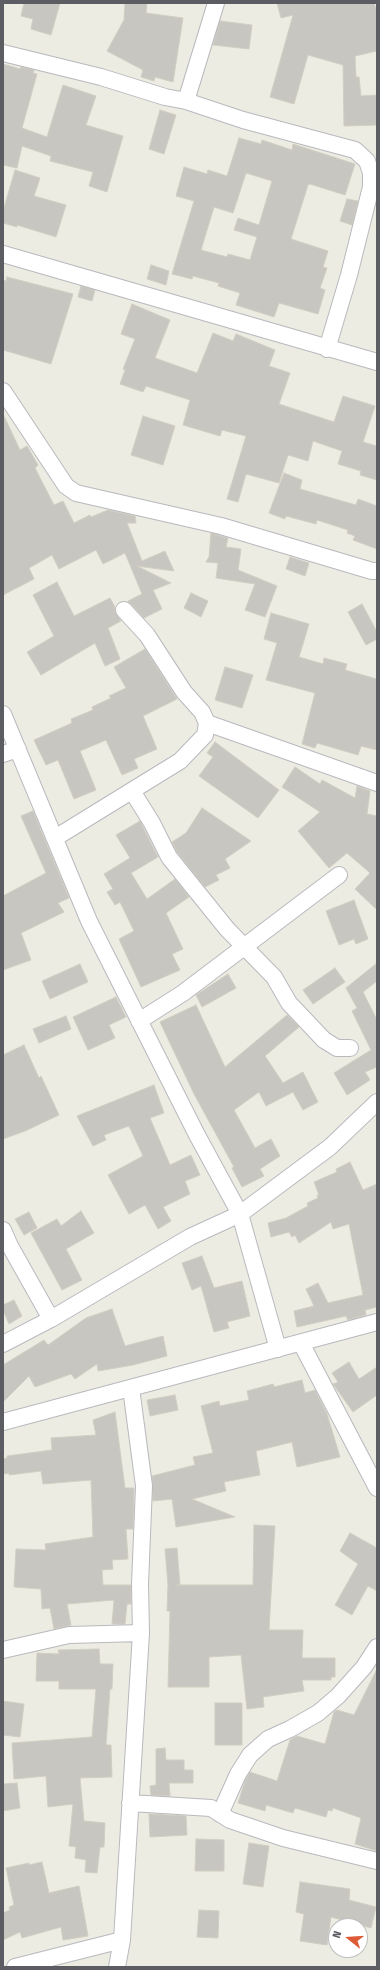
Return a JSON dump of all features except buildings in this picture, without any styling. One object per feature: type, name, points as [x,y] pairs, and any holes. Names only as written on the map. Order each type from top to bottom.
[{"type":"street","points":[[186,101],[216,3]]},
{"type":"street","points":[[3,53],[101,77],[165,97],[186,101],[243,120],[355,150],[367,161],[371,173],[371,187],[349,275],[327,349]]},
{"type":"street","points":[[3,254],[327,349],[377,362]]},
{"type":"street","points":[[3,391],[66,486],[76,493],[221,526],[372,571],[377,571]]},
{"type":"street","points":[[55,838],[180,761],[204,735],[207,723],[202,712],[184,692],[147,635],[124,610]]},
{"type":"street","points":[[3,714],[10,751],[55,838],[89,921],[197,1135],[240,1214],[278,1349]]},
{"type":"street","points":[[207,723],[377,783]]},
{"type":"street","points":[[132,791],[152,823],[169,857],[227,929],[274,977],[289,1002],[324,1040],[337,1048],[350,1048]]},
{"type":"street","points":[[139,1021],[183,993],[339,875]]},
{"type":"street","points":[[3,1344],[51,1319],[190,1237],[240,1214],[330,1147],[377,1102]]},
{"type":"street","points":[[3,1230],[10,1246],[51,1319]]},
{"type":"street","points":[[3,1422],[377,1322]]},
{"type":"street","points":[[301,1343],[377,1488]]},
{"type":"street","points":[[117,1967],[122,1940],[141,1633],[140,1584],[144,1486],[131,1388]]},
{"type":"street","points":[[3,1650],[69,1635],[141,1633]]},
{"type":"street","points":[[220,1814],[238,1774],[250,1755],[268,1739],[290,1729],[318,1713],[338,1696],[364,1667],[377,1647]]},
{"type":"street","points":[[130,1803],[211,1808],[230,1820],[283,1838],[377,1861]]},
{"type":"street","points":[[15,1967],[122,1940]]}]
